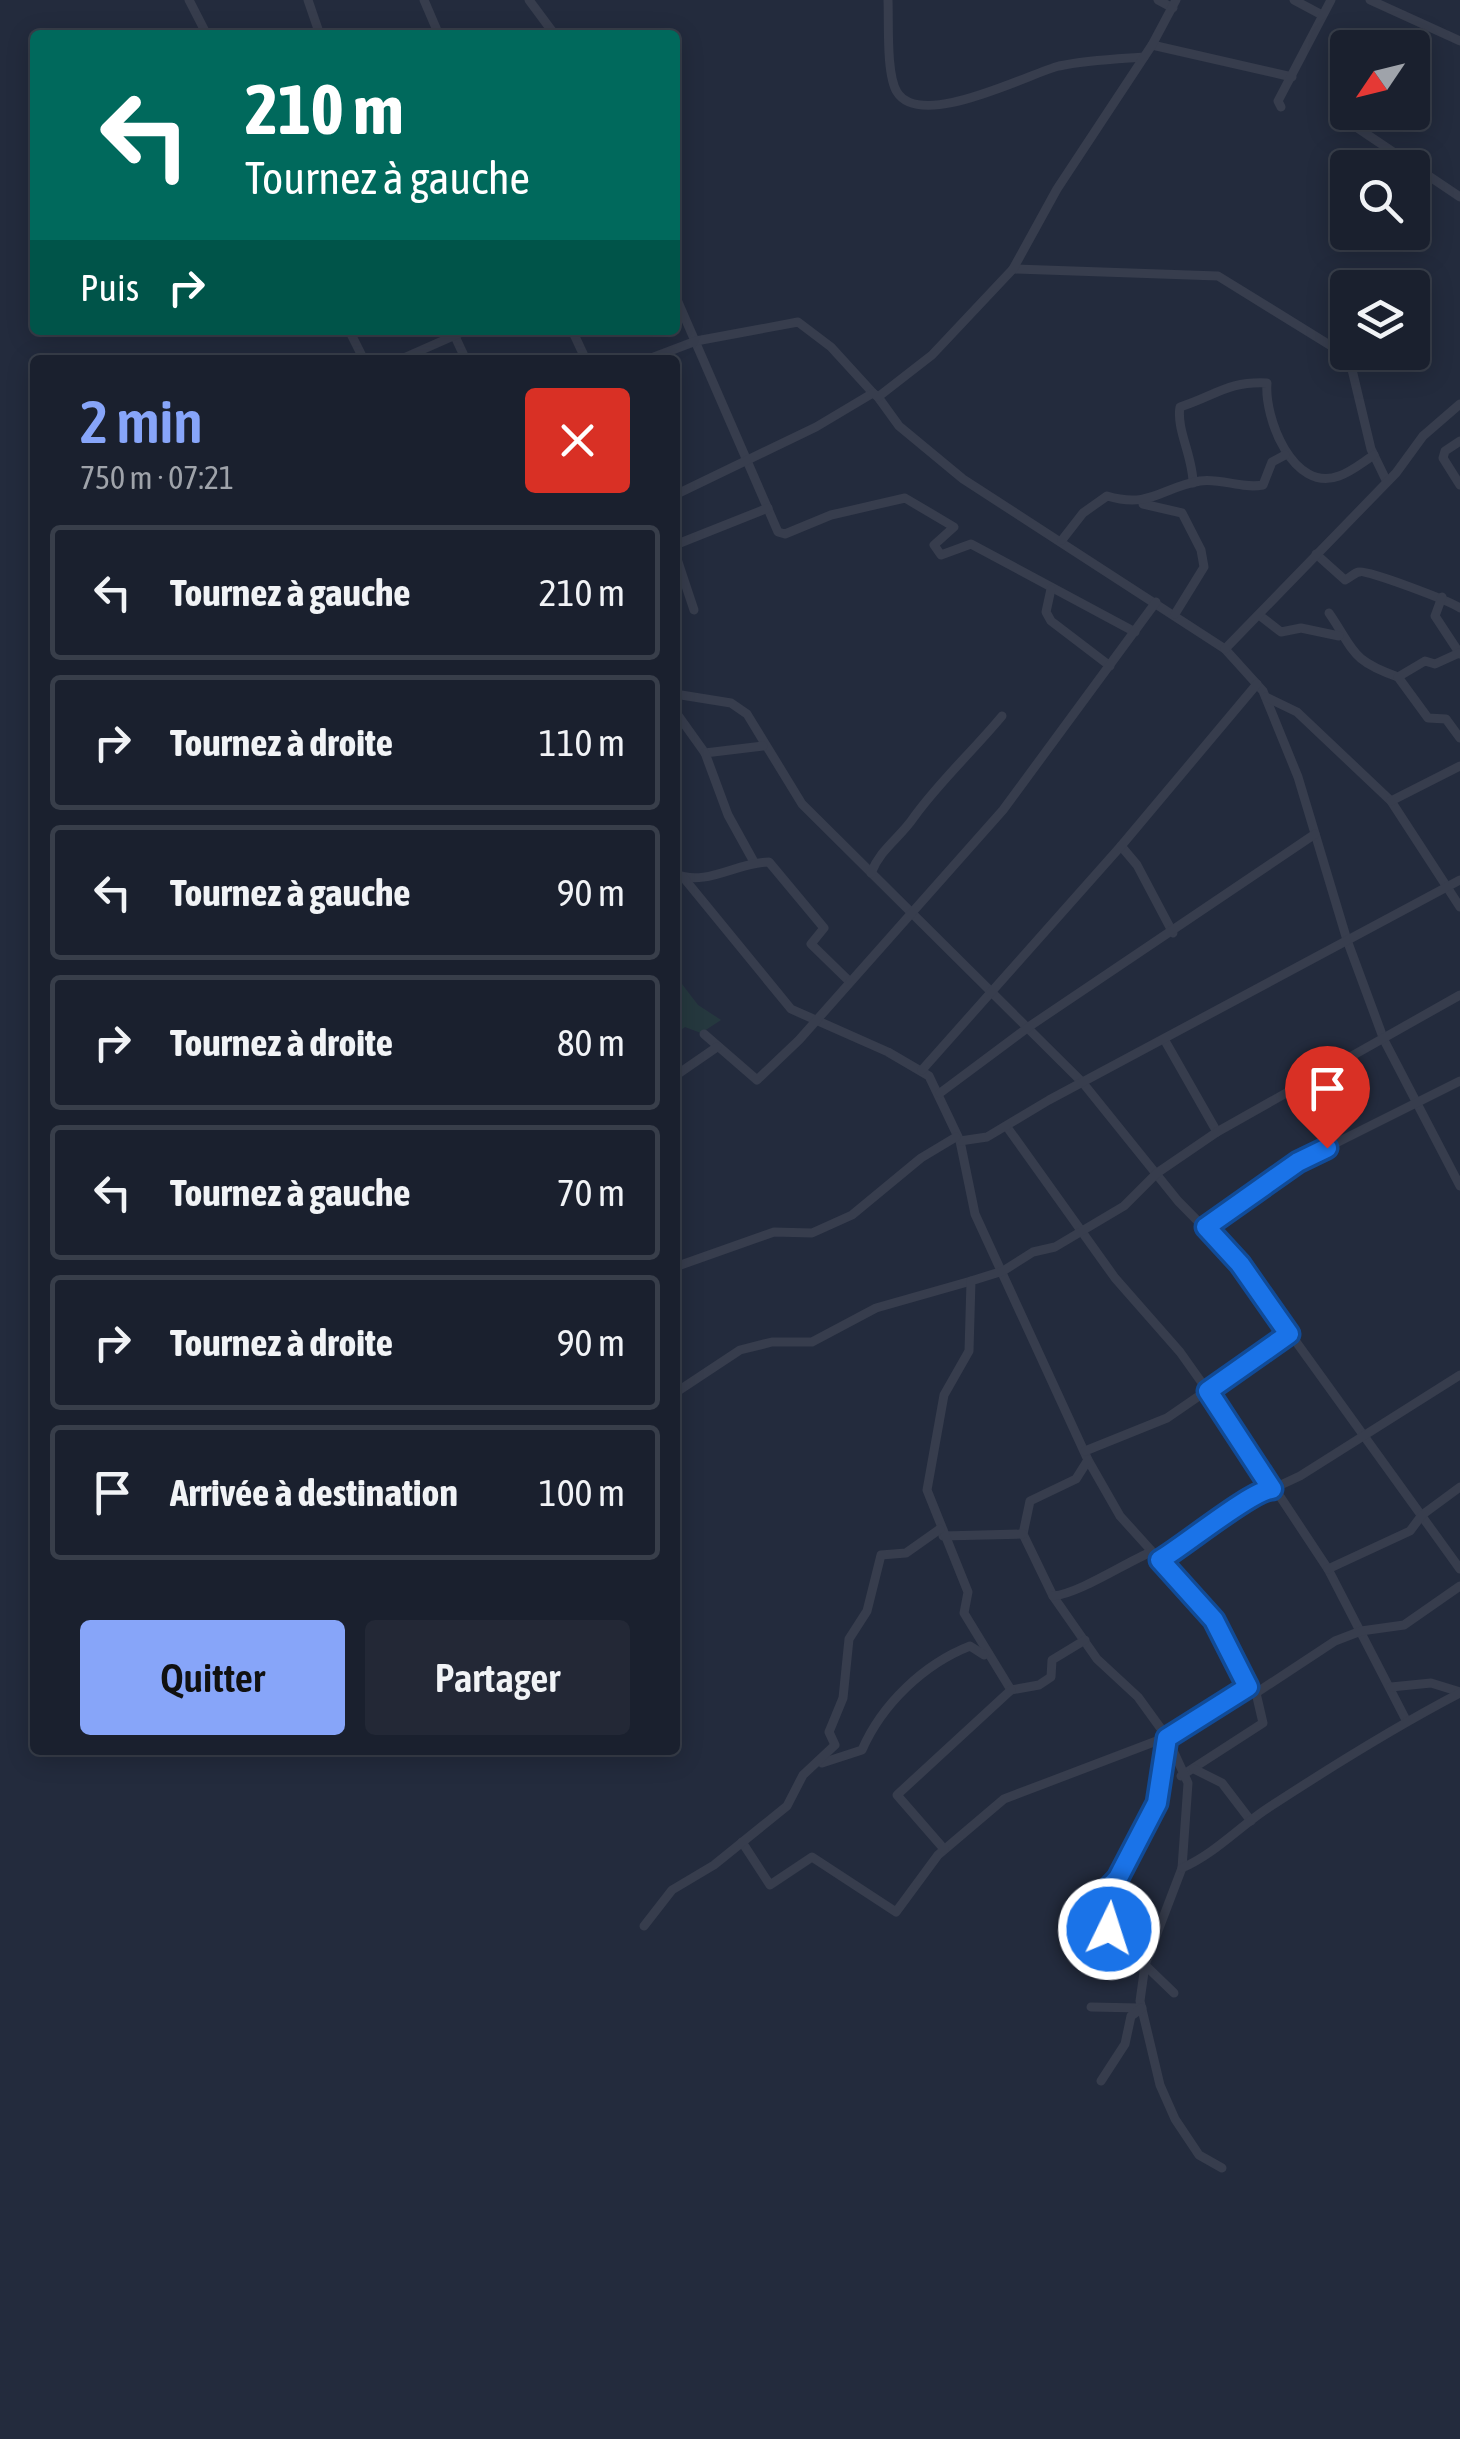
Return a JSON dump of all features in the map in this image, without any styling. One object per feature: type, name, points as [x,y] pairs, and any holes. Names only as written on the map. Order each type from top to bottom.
[{"type":"street","points":[[189,0],[204,30]]},
{"type":"street","points":[[308,0],[318,30]]},
{"type":"street","points":[[424,0],[435,30]]},
{"type":"street","points":[[528,0],[551,30]]},
{"type":"street","points":[[888,0],[889,73],[897,93],[908,100],[973,100],[1054,67],[1144,58]]},
{"type":"street","points":[[680,493],[816,428],[875,395],[932,356],[1014,269],[1067,173],[1175,4],[1158,0]]},
{"type":"street","points":[[1294,0],[1322,15]]},
{"type":"street","points":[[1282,107],[1278,100],[1331,0]]},
{"type":"street","points":[[1370,0],[1460,42]]},
{"type":"street","points":[[1152,45],[1292,77]]},
{"type":"street","points":[[1360,130],[1460,197]]},
{"type":"street","points":[[1014,269],[1218,276],[1231,280],[1349,358],[1374,455],[1386,480]]},
{"type":"street","points":[[680,306],[749,458],[776,528],[785,534],[832,515],[905,498],[954,527],[934,545],[941,555],[971,544],[1135,632]]},
{"type":"street","points":[[660,355],[696,342],[798,322],[831,347],[899,426],[963,479],[1225,648],[1266,698],[1384,1040],[1459,1182]]},
{"type":"street","points":[[409,355],[449,335]]},
{"type":"street","points":[[1193,483],[1192,453],[1179,420],[1180,408],[1212,397],[1227,384],[1267,382],[1286,455],[1308,474],[1337,478],[1374,455]]},
{"type":"street","points":[[1225,648],[1404,465],[1423,436],[1460,404]]},
{"type":"street","points":[[1460,441],[1444,451],[1443,458],[1460,485]]},
{"type":"street","points":[[1136,502],[1193,483],[1263,485],[1272,462],[1286,455]]},
{"type":"street","points":[[1062,540],[1094,502],[1107,496],[1182,513],[1201,550],[1204,567],[1175,614]]},
{"type":"street","points":[[680,543],[768,508]]},
{"type":"street","points":[[1316,554],[1345,580],[1363,571],[1406,589],[1442,597],[1460,608]]},
{"type":"street","points":[[680,568],[694,610]]},
{"type":"street","points":[[1051,589],[1046,612],[1051,621],[1110,666]]},
{"type":"street","points":[[1398,677],[1425,662],[1434,664],[1460,654],[1435,616],[1442,597]]},
{"type":"street","points":[[704,1034],[756,1080],[799,1040],[813,1019],[912,914],[1030,777],[1156,602]]},
{"type":"street","points":[[1328,613],[1340,636],[1376,671],[1398,677],[1428,718],[1446,719],[1460,738]]},
{"type":"street","points":[[1259,615],[1281,632],[1301,628],[1340,636]]},
{"type":"street","points":[[922,1070],[1121,846],[1257,684]]},
{"type":"street","points":[[680,695],[735,705],[754,721],[763,746],[802,804],[1030,1026],[1082,1084],[1156,1173],[1240,1264],[1460,1568]]},
{"type":"street","points":[[1266,698],[1297,712],[1390,801],[1460,907]]},
{"type":"street","points":[[871,872],[878,856],[913,820],[928,794],[1002,716]]},
{"type":"street","points":[[680,719],[705,753],[728,815],[754,862]]},
{"type":"street","points":[[705,753],[763,746]]},
{"type":"street","points":[[1390,801],[1460,766]]},
{"type":"street","points":[[940,1093],[1030,1026],[1173,934],[1315,834]]},
{"type":"street","points":[[1121,846],[1137,865],[1173,934]]},
{"type":"street","points":[[680,876],[716,876],[754,862],[769,862],[824,928],[811,944],[849,981]]},
{"type":"street","points":[[680,877],[777,996],[813,1019],[922,1070],[940,1093],[958,1139],[976,1214],[1060,1406],[1120,1516],[1214,1620],[1252,1690],[1263,1723],[1182,1776]]},
{"type":"street","points":[[680,1265],[774,1232],[812,1232],[852,1215],[921,1158],[958,1139],[1007,1128],[1460,880]]},
{"type":"street","points":[[680,1390],[740,1350],[772,1342],[812,1342],[838,1332],[876,1308],[1002,1270],[1124,1206],[1156,1173],[1217,1132],[1460,995]]},
{"type":"street","points":[[1164,1039],[1217,1132]]},
{"type":"street","points":[[680,1073],[717,1048]]},
{"type":"street","points":[[1206,1227],[1298,1162],[1460,1081]]},
{"type":"street","points":[[1007,1128],[1084,1228],[1115,1278],[1208,1391],[1328,1569],[1344,1608],[1391,1686],[1406,1720]]},
{"type":"street","points":[[971,1281],[969,1350],[944,1395],[927,1490],[968,1592],[964,1612],[986,1656],[1010,1690]]},
{"type":"street","points":[[1222,2168],[1199,2155],[1174,2119],[1160,2085],[1142,2008],[1144,1965],[1182,1868],[1188,1783],[1167,1738],[1138,1696],[1097,1659],[1053,1596],[1022,1534],[1030,1501],[1076,1479],[1087,1456],[1146,1428],[1208,1391],[1289,1334]]},
{"type":"street","points":[[1160,1560],[1210,1529],[1258,1490],[1272,1489],[1460,1375]]},
{"type":"street","points":[[1328,1569],[1410,1531],[1422,1515],[1460,1487]]},
{"type":"street","points":[[644,1926],[672,1890],[787,1806],[803,1775],[820,1763],[834,1745],[830,1732],[844,1698],[849,1639],[867,1611],[881,1555],[906,1553],[941,1532],[1022,1534]]},
{"type":"street","points":[[1053,1596],[1067,1595],[1124,1562],[1152,1552]]},
{"type":"street","points":[[742,1842],[770,1884],[812,1857],[896,1912],[944,1850],[1004,1799],[1167,1738],[1335,1641],[1360,1631],[1404,1625],[1460,1586]]},
{"type":"street","points":[[944,1850],[897,1795],[1010,1690],[1039,1685],[1051,1676],[1052,1660],[1084,1640]]},
{"type":"street","points":[[820,1763],[862,1750],[874,1724],[898,1694],[941,1659],[970,1646],[986,1656]]},
{"type":"street","points":[[1391,1686],[1431,1682],[1460,1692]]},
{"type":"street","points":[[1182,1868],[1202,1859],[1251,1821],[1406,1720],[1460,1692]]},
{"type":"street","points":[[1109,1929],[1102,1905],[1157,1803],[1167,1738]]},
{"type":"street","points":[[1194,1769],[1222,1783],[1251,1821]]},
{"type":"street","points":[[1109,1887],[1079,1897],[1109,1929],[1149,1954]]},
{"type":"street","points":[[1144,1965],[1174,1994]]},
{"type":"street","points":[[1091,2007],[1142,2008]]},
{"type":"street","points":[[1101,2082],[1125,2044],[1131,2016],[1142,2008]]},
{"type":"green space","points":[[680,982],[698,1005],[721,1020],[701,1033],[685,1027],[680,1030]]},
{"type":"route","points":[[1109,1929],[1102,1895],[1118,1878],[1134,1842],[1148,1825],[1160,1792],[1167,1738],[1248,1687],[1214,1620],[1160,1560],[1210,1529],[1258,1490],[1272,1489],[1208,1391],[1289,1334],[1240,1264],[1206,1227],[1298,1162],[1327,1148]]}]
